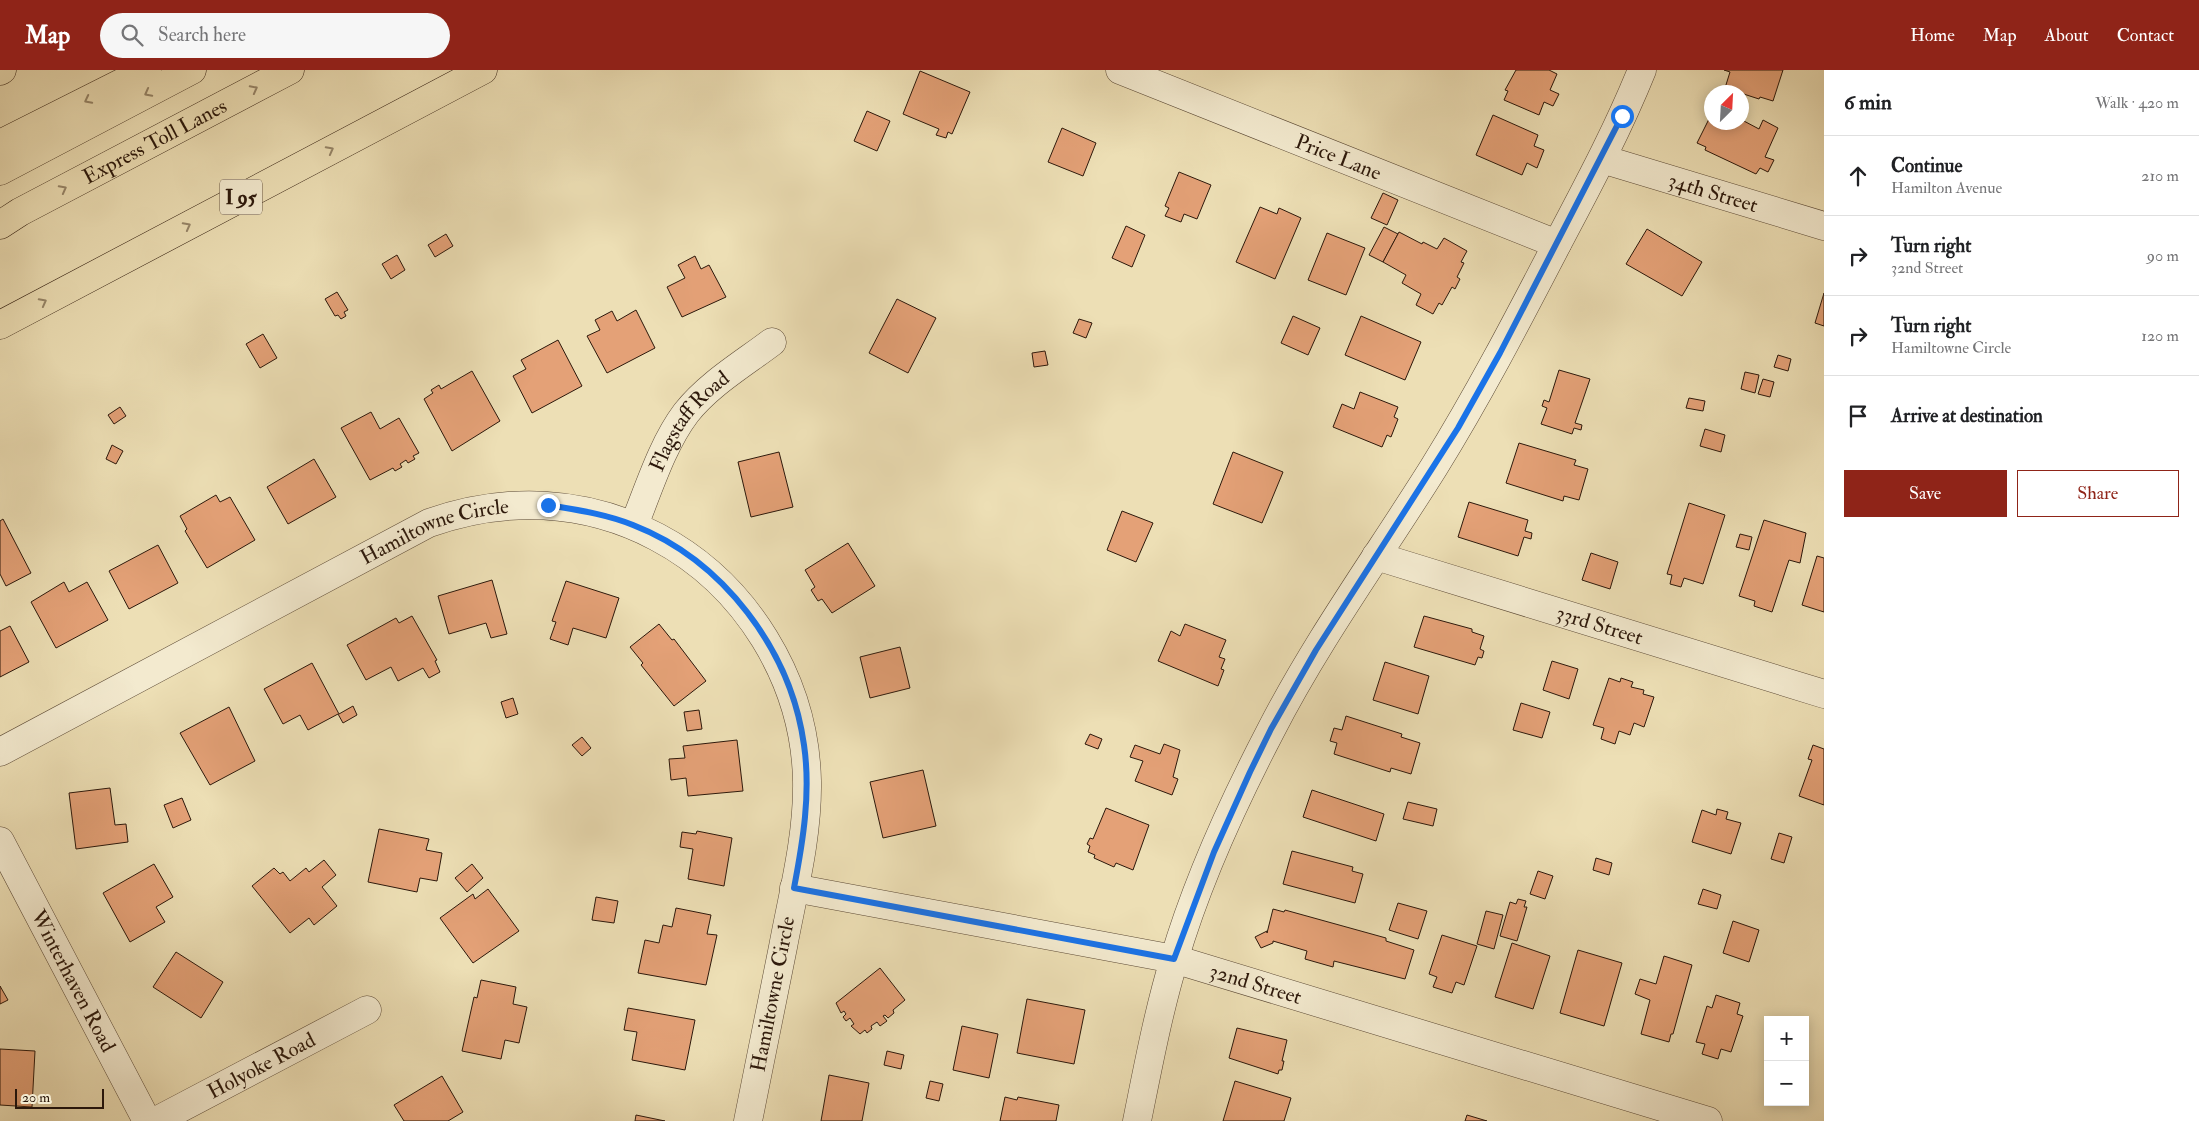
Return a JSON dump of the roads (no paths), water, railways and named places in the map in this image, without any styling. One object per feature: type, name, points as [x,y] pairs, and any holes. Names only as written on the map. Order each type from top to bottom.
[{"type":"highway","points":[[0,144],[147,70]]},
{"type":"highway","points":[[0,171],[192,70]]},
{"type":"highway","name":"Express Toll Lanes","points":[[7,219],[290,70]]},
{"type":"highway","name":"I 95","points":[[0,326],[483,70]]},
{"type":"street","name":"Price Lane","points":[[1120,70],[1557,244]]},
{"type":"street","points":[[1138,1121],[1157,1022],[1174,959],[1214,852],[1250,772],[1295,687],[1458,428],[1500,353],[1602,159],[1642,70]]},
{"type":"street","name":"34th Street","points":[[1602,159],[1824,226]]},
{"type":"street","name":"Flagstaff Road","points":[[634,525],[671,440],[686,413],[710,387],[772,342]]},
{"type":"street","name":"Hamiltowne Circle","points":[[0,752],[430,523],[459,512],[521,504],[539,505],[603,516],[634,525],[682,552],[704,567],[731,593],[757,626],[788,683],[801,727],[807,780],[803,843],[748,1121]]},
{"type":"street","name":"33rd Street","points":[[1376,556],[1824,694]]},
{"type":"street","name":"Winterhaven Road","points":[[0,841],[147,1121]]},
{"type":"street","name":"32nd Street","points":[[794,888],[1174,959],[1708,1121]]},
{"type":"street","name":"Holyoke Road","points":[[156,1121],[367,1010]]}]
